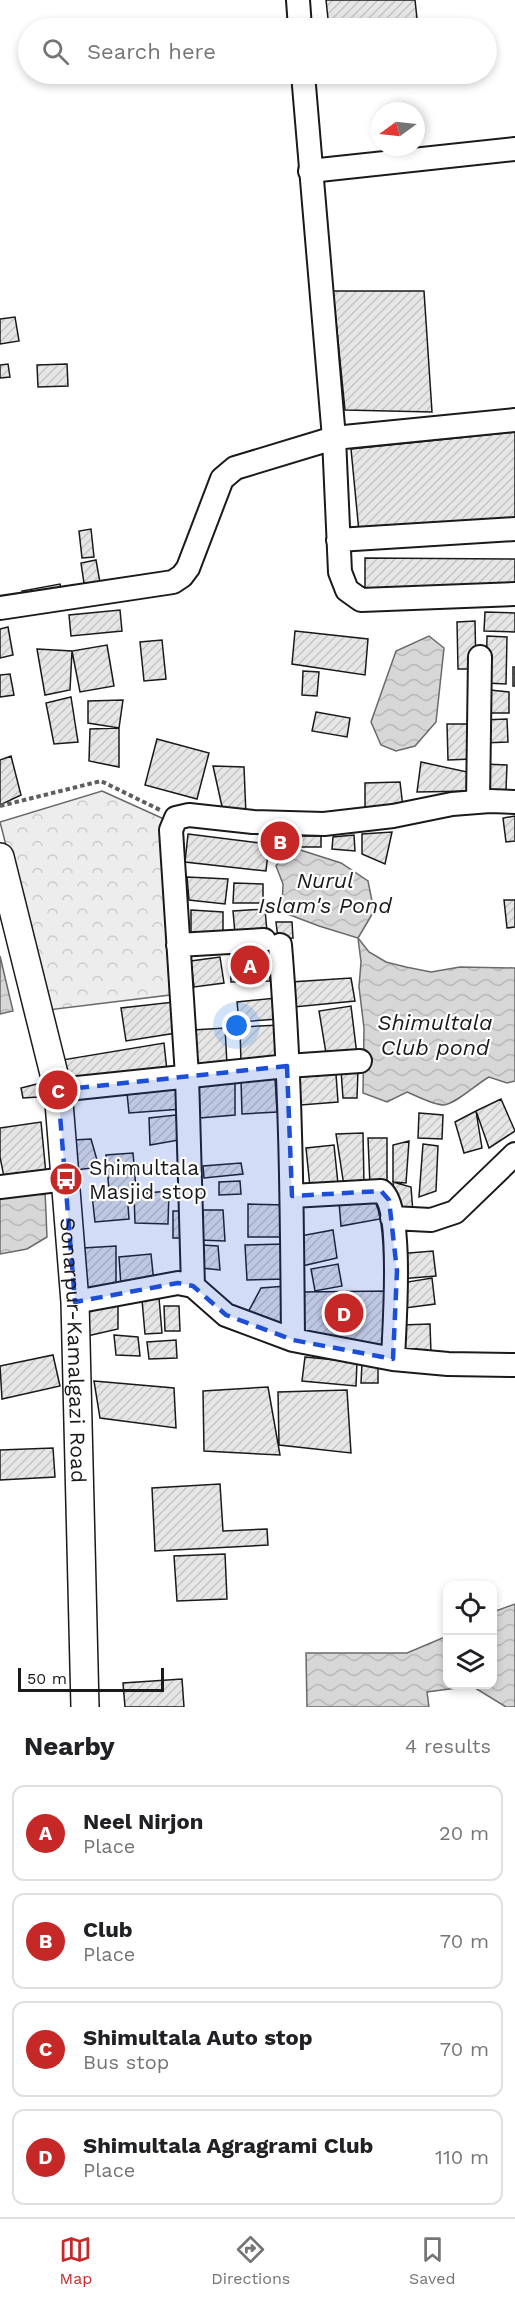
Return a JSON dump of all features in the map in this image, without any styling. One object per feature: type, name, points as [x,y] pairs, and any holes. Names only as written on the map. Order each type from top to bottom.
[{"type":"main road","name":"Sonarpur-Kamalgazi Road","points":[[0,857],[58,1090],[75,1302],[85,1707]]},
{"type":"street","points":[[298,0],[299,18]]},
{"type":"street","points":[[304,84],[334,438],[340,572],[347,590],[361,600],[515,594]]},
{"type":"street","points":[[310,171],[515,149]]},
{"type":"street","points":[[0,608],[173,582],[188,568],[222,479],[235,468],[334,438],[515,420]]},
{"type":"street","points":[[338,540],[515,530]]},
{"type":"street","points":[[478,802],[480,657]]},
{"type":"street","points":[[193,1286],[187,1076],[171,830],[176,818],[189,815],[253,822],[324,824],[393,816],[452,804],[515,802]]},
{"type":"street","points":[[178,945],[272,943],[287,1066],[294,1340]]},
{"type":"street","points":[[58,1090],[287,1066],[360,1061]]},
{"type":"street","points":[[392,1218],[431,1220],[455,1212],[515,1154]]},
{"type":"street","points":[[0,1187],[66,1179]]},
{"type":"street","points":[[292,1196],[381,1191],[389,1200],[398,1271],[393,1359]]},
{"type":"street","points":[[75,1302],[178,1283],[193,1286],[226,1315],[294,1340],[393,1359],[448,1364],[515,1365]]},
{"type":"path","points":[[0,806],[101,781],[176,818]]},
{"type":"highlighted area","points":[[287,1066],[292,1196],[381,1191],[389,1200],[397,1271],[393,1359],[293,1340],[226,1315],[193,1286],[178,1283],[75,1302],[58,1090]]},
{"type":"green space","points":[[102,791],[164,819],[160,839],[170,995],[48,1010],[0,822]]},
{"type":"water","points":[[429,636],[444,648],[436,722],[415,746],[396,751],[381,745],[371,722],[396,651]]},
{"type":"water","name":"Nurul Islam's Pond","points":[[291,847],[341,863],[368,881],[374,911],[358,938],[282,912],[283,884],[276,866]]},
{"type":"water","name":"Shimultala Club pond","points":[[358,938],[369,952],[386,962],[431,972],[460,967],[515,968],[515,1081],[507,1083],[489,1077],[444,1105],[430,1102],[407,1092],[387,1102],[363,1093],[364,1028],[359,987],[361,962]]},
{"type":"water","points":[[0,956],[13,1011],[0,1014]]},
{"type":"water","points":[[45,1190],[47,1237],[27,1249],[0,1254],[0,1196]]},
{"type":"water","points":[[515,1604],[515,1707],[506,1707],[477,1689],[497,1689],[497,1611]]},
{"type":"water","points":[[443,1638],[443,1689],[450,1689],[427,1692],[429,1707],[307,1707],[306,1653],[407,1653]]},
{"type":"building","points":[[326,0],[415,0],[417,18],[328,18]]},
{"type":"building","points":[[333,291],[424,291],[432,412],[345,410]]},
{"type":"building","points":[[15,317],[19,341],[0,344],[0,319]]},
{"type":"building","points":[[8,364],[10,377],[0,378],[0,365]]},
{"type":"building","points":[[67,364],[68,386],[38,387],[37,365]]},
{"type":"building","points":[[515,432],[515,520],[359,532],[351,449]]},
{"type":"building","points":[[91,529],[94,557],[82,558],[79,531]]},
{"type":"building","points":[[365,558],[515,559],[515,592],[365,595]]},
{"type":"building","points":[[96,560],[101,588],[85,590],[81,563]]},
{"type":"building","points":[[60,584],[62,595],[24,602],[22,591]]},
{"type":"building","points":[[120,610],[122,631],[71,636],[69,615]]},
{"type":"building","points":[[485,612],[515,613],[515,632],[484,631]]},
{"type":"building","points":[[475,621],[476,669],[458,669],[457,622]]},
{"type":"building","points":[[8,627],[13,655],[0,658],[0,629]]},
{"type":"building","points":[[295,631],[368,639],[365,675],[292,664]]},
{"type":"building","points":[[487,636],[507,637],[506,684],[486,683]]},
{"type":"building","points":[[162,640],[166,679],[144,681],[140,642]]},
{"type":"building","points":[[107,645],[114,686],[80,692],[72,651]]},
{"type":"building","points":[[37,649],[72,651],[70,690],[45,695]]},
{"type":"building","points":[[513,667],[515,667],[515,686],[513,686]]},
{"type":"building","points":[[303,671],[319,672],[317,696],[302,695]]},
{"type":"building","points":[[10,674],[14,695],[0,697],[0,675]]},
{"type":"building","points":[[490,690],[509,692],[509,713],[490,713]]},
{"type":"building","points":[[71,697],[78,742],[54,744],[46,703]]},
{"type":"building","points":[[123,700],[119,728],[88,723],[88,701]]},
{"type":"building","points":[[316,712],[350,718],[347,737],[312,731]]},
{"type":"building","points":[[507,719],[508,742],[483,743],[482,720]]},
{"type":"building","points":[[447,724],[472,724],[472,759],[448,760]]},
{"type":"building","points":[[119,728],[119,767],[89,761],[90,729]]},
{"type":"building","points":[[157,739],[209,753],[197,799],[145,785]]},
{"type":"building","points":[[11,756],[21,795],[0,805],[0,760]]},
{"type":"building","points":[[421,762],[472,773],[473,791],[417,792]]},
{"type":"building","points":[[483,764],[507,765],[506,790],[482,789]]},
{"type":"building","points":[[213,766],[244,767],[246,815],[223,811]]},
{"type":"building","points":[[400,782],[403,807],[365,809],[365,783]]},
{"type":"building","points":[[515,816],[515,841],[506,842],[503,818]]},
{"type":"building","points":[[267,831],[287,836],[291,847],[274,852]]},
{"type":"building","points":[[392,832],[385,864],[362,854],[362,834]]},
{"type":"building","points":[[188,834],[269,844],[266,871],[185,862]]},
{"type":"building","points":[[354,835],[355,851],[332,849],[333,837]]},
{"type":"building","points":[[297,836],[321,836],[321,847],[298,847]]},
{"type":"building","points":[[187,877],[228,879],[225,904],[189,900]]},
{"type":"building","points":[[234,883],[263,884],[263,903],[233,903]]},
{"type":"building","points":[[504,900],[515,900],[515,927],[507,928]]},
{"type":"building","points":[[265,909],[267,932],[235,934],[233,911]]},
{"type":"building","points":[[191,910],[223,912],[223,935],[191,935]]},
{"type":"building","points":[[276,922],[292,922],[293,938],[278,939]]},
{"type":"building","points":[[269,948],[270,981],[231,982],[230,949]]},
{"type":"building","points":[[220,957],[224,983],[194,987],[191,961]]},
{"type":"building","points":[[351,978],[355,1001],[294,1007],[291,982]]},
{"type":"building","points":[[276,998],[278,1019],[239,1022],[237,1002]]},
{"type":"building","points":[[174,1002],[176,1033],[126,1041],[121,1008]]},
{"type":"building","points":[[351,1006],[357,1055],[326,1053],[319,1011]]},
{"type":"building","points":[[280,1025],[283,1061],[241,1064],[240,1027]]},
{"type":"building","points":[[225,1028],[227,1064],[195,1066],[193,1030]]},
{"type":"building","points":[[164,1043],[167,1071],[64,1080],[62,1060]]},
{"type":"building","points":[[341,1070],[358,1070],[357,1098],[343,1098]]},
{"type":"building","points":[[336,1074],[338,1102],[301,1105],[299,1077]]},
{"type":"building","points":[[275,1077],[277,1112],[242,1114],[241,1079]]},
{"type":"building","points":[[235,1079],[235,1115],[200,1118],[197,1084]]},
{"type":"building","points":[[37,1084],[38,1097],[23,1098],[21,1088]]},
{"type":"building","points":[[180,1088],[182,1109],[129,1113],[127,1093]]},
{"type":"building","points":[[501,1099],[515,1131],[489,1148],[476,1111]]},
{"type":"building","points":[[476,1111],[482,1148],[464,1153],[455,1122]]},
{"type":"building","points":[[419,1113],[443,1115],[442,1139],[418,1138]]},
{"type":"building","points":[[176,1115],[179,1140],[150,1145],[149,1118]]},
{"type":"building","points":[[41,1122],[46,1174],[4,1177],[0,1157],[0,1128]]},
{"type":"building","points":[[363,1133],[364,1184],[344,1186],[336,1134]]},
{"type":"building","points":[[368,1138],[387,1138],[387,1186],[370,1186]]},
{"type":"building","points":[[91,1139],[99,1167],[76,1170],[74,1140]]},
{"type":"building","points":[[409,1141],[406,1183],[393,1182],[393,1145]]},
{"type":"building","points":[[423,1144],[438,1146],[436,1191],[419,1197]]},
{"type":"building","points":[[334,1145],[338,1184],[310,1187],[306,1148]]},
{"type":"building","points":[[133,1153],[136,1188],[109,1190],[106,1155]]},
{"type":"building","points":[[241,1163],[243,1174],[204,1178],[203,1166]]},
{"type":"building","points":[[240,1181],[241,1194],[219,1195],[219,1182]]},
{"type":"building","points":[[393,1182],[411,1187],[413,1213],[396,1213]]},
{"type":"building","points":[[169,1191],[168,1224],[135,1223],[134,1194]]},
{"type":"building","points":[[127,1192],[129,1219],[95,1222],[92,1195]]},
{"type":"building","points":[[378,1201],[380,1219],[341,1226],[339,1202]]},
{"type":"building","points":[[248,1204],[286,1205],[286,1237],[248,1237]]},
{"type":"building","points":[[197,1210],[223,1210],[225,1241],[199,1240]]},
{"type":"building","points":[[173,1211],[188,1211],[188,1238],[173,1238]]},
{"type":"building","points":[[333,1230],[337,1258],[302,1266],[300,1236]]},
{"type":"building","points":[[286,1244],[287,1279],[247,1280],[245,1245]]},
{"type":"building","points":[[202,1245],[218,1246],[220,1270],[201,1268]]},
{"type":"building","points":[[116,1246],[116,1287],[84,1292],[83,1248]]},
{"type":"building","points":[[433,1251],[436,1276],[399,1279],[397,1254]]},
{"type":"building","points":[[151,1254],[154,1283],[121,1286],[119,1257]]},
{"type":"building","points":[[338,1264],[342,1286],[315,1291],[311,1269]]},
{"type":"building","points":[[432,1278],[435,1304],[405,1308],[401,1283]]},
{"type":"building","points":[[286,1286],[283,1328],[246,1316],[261,1288]]},
{"type":"building","points":[[391,1291],[385,1350],[300,1334],[299,1292]]},
{"type":"building","points":[[159,1298],[162,1333],[145,1334],[142,1300]]},
{"type":"building","points":[[118,1305],[118,1329],[87,1336],[86,1310]]},
{"type":"building","points":[[164,1306],[179,1306],[180,1331],[165,1331]]},
{"type":"building","points":[[430,1324],[431,1353],[402,1354],[401,1325]]},
{"type":"building","points":[[114,1335],[138,1337],[140,1356],[116,1355]]},
{"type":"building","points":[[176,1340],[177,1358],[149,1359],[147,1342]]},
{"type":"building","points":[[53,1355],[60,1386],[2,1399],[0,1366]]},
{"type":"building","points":[[305,1357],[357,1362],[356,1386],[302,1381]]},
{"type":"building","points":[[362,1363],[378,1363],[378,1383],[361,1383]]},
{"type":"building","points":[[94,1381],[174,1388],[176,1428],[100,1418]]},
{"type":"building","points":[[268,1387],[280,1455],[204,1451],[203,1391]]},
{"type":"building","points":[[347,1390],[351,1453],[279,1445],[278,1392]]},
{"type":"building","points":[[53,1448],[55,1477],[0,1480],[0,1450]]},
{"type":"building","points":[[220,1484],[223,1531],[267,1529],[268,1545],[155,1551],[152,1488]]},
{"type":"building","points":[[225,1554],[227,1599],[177,1601],[174,1556]]},
{"type":"building","points":[[182,1679],[184,1707],[125,1707],[123,1683]]},
{"type":"place","name":"Club","points":[[280,841]]},
{"type":"place","name":"Neel Nirjon","points":[[250,965]]},
{"type":"place","name":"Shimultala Auto stop","points":[[58,1090]]},
{"type":"place","name":"Shimultala Masjid stop","points":[[66,1179]]},
{"type":"place","name":"Shimultala Agragrami Club","points":[[344,1313]]}]
